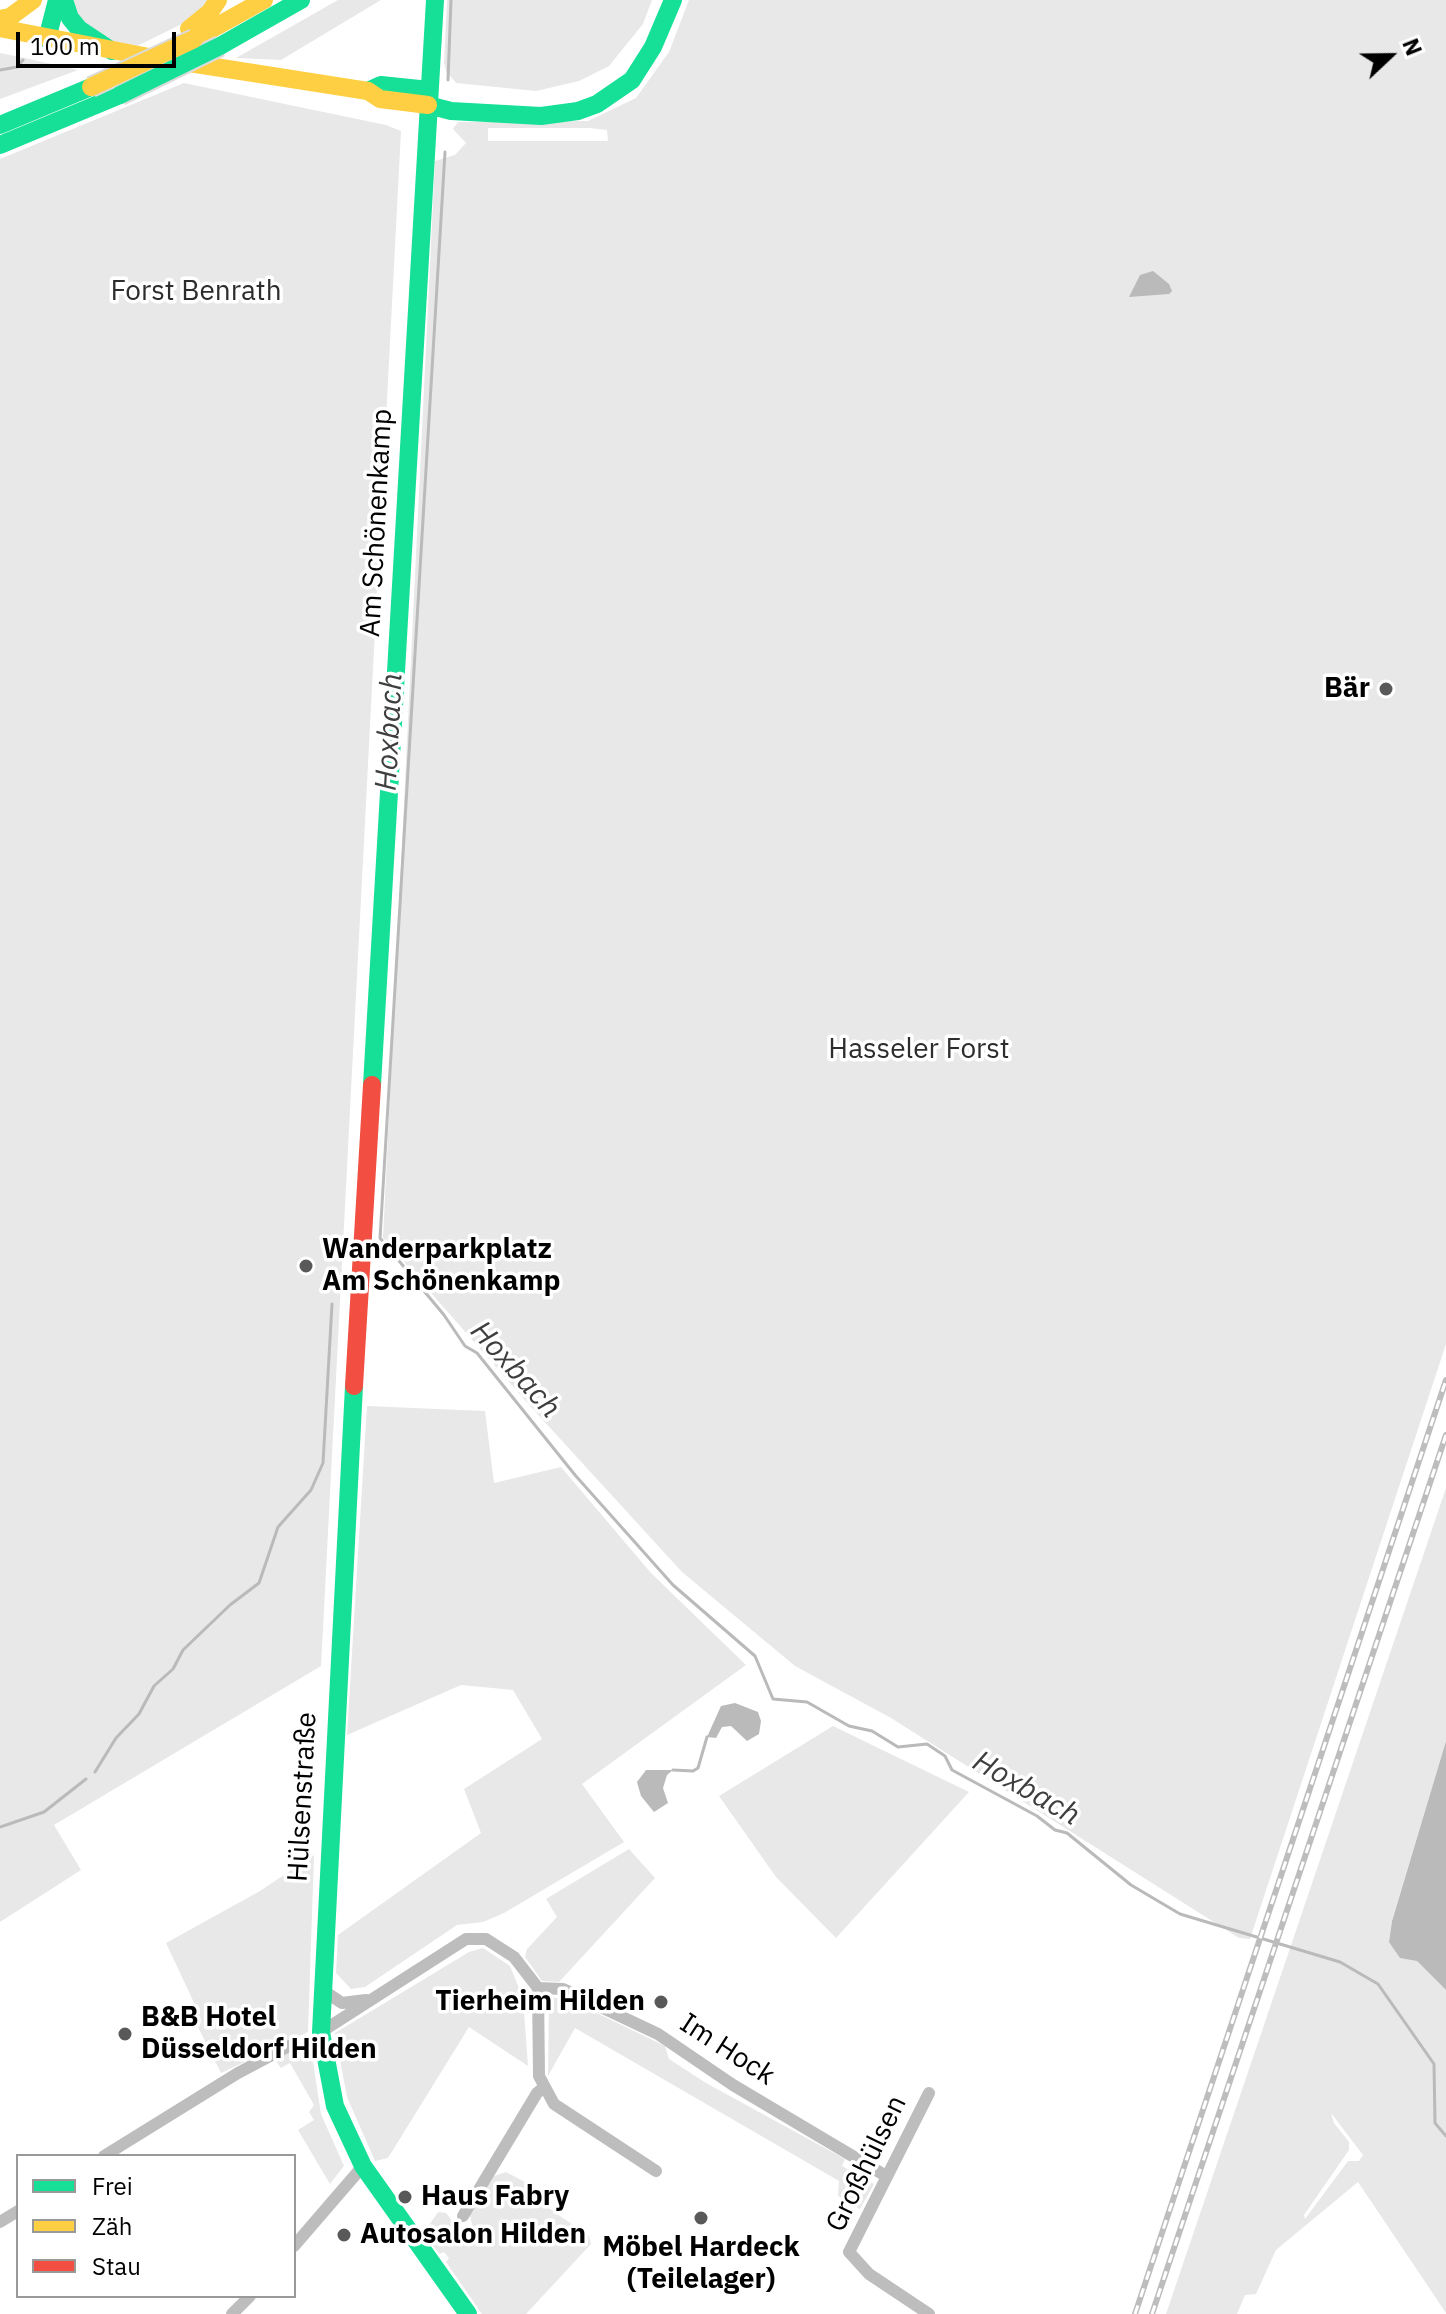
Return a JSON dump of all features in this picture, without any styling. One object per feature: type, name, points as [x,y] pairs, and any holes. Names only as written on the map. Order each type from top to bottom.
[{"type":"main road","points":[[0,19],[10,17],[33,0]]},
{"type":"main road","points":[[40,0],[40,38]]},
{"type":"main road","points":[[40,38],[57,0]]},
{"type":"main road","points":[[64,0],[70,18],[79,29],[112,51]]},
{"type":"main road","points":[[187,37],[218,0]]},
{"type":"main road","points":[[0,125],[91,87],[264,0]]},
{"type":"main road","points":[[0,145],[120,95],[220,46],[301,0]]},
{"type":"main road","name":"Am Schönenkamp","points":[[363,1242],[435,0]]},
{"type":"main road","points":[[428,98],[522,107],[574,104],[604,88],[628,66],[647,40],[664,0]]},
{"type":"main road","points":[[0,28],[112,51],[368,91],[381,85],[399,84],[451,111],[541,116],[597,104],[632,80],[653,47],[673,0]]},
{"type":"main road","name":"Hülsenstraße","points":[[363,1242],[321,2032],[335,2106],[363,2166],[468,2314]]},
{"type":"street","points":[[321,2032],[466,1939],[476,1937],[514,1957],[538,1988],[539,2076],[543,2088],[565,2112],[656,2171]]},
{"type":"street","name":"Im Hock","points":[[538,1988],[563,1989],[658,2034],[733,2085],[881,2173]]},
{"type":"street","points":[[321,1989],[342,2003],[373,1998]]},
{"type":"street","points":[[107,2154],[238,2073],[289,2046]]},
{"type":"street","points":[[463,2216],[530,2103],[543,2088]]},
{"type":"street","name":"Großhülsen","points":[[929,2093],[849,2252],[869,2274],[929,2314]]},
{"type":"street","points":[[296,2244],[363,2166]]},
{"type":"street","points":[[232,2314],[248,2298]]},
{"type":"green space","points":[[67,0],[209,0],[194,18],[133,48],[92,36]]},
{"type":"green space","points":[[338,0],[381,0],[281,60],[236,58]]},
{"type":"green space","points":[[447,0],[652,0],[643,24],[609,66],[579,81],[536,91],[456,83],[446,71],[444,63]]},
{"type":"green space","name":"Hasseler Forst","points":[[689,0],[1446,0],[1446,1344],[1250,1939],[1239,1938],[891,1718],[795,1666],[682,1572],[531,1407],[383,1238],[435,161],[455,155],[466,143],[453,129],[458,122],[588,121],[636,98],[669,52]],"holes":[[[488,128],[607,130],[608,141],[488,141]]]},
{"type":"green space","points":[[0,53],[25,58],[78,70],[0,99]]},
{"type":"green space","name":"Forst Benrath","points":[[184,83],[386,125],[401,131],[321,1666],[54,1825],[81,1870],[0,1922],[0,159]]},
{"type":"green space","points":[[367,1406],[485,1411],[494,1483],[561,1467],[651,1573],[746,1665],[582,1784],[624,1842],[504,1913],[483,1922],[457,1925],[365,1987],[351,1989],[336,1973],[338,1935],[481,1833],[464,1789],[542,1739],[513,1690],[461,1685],[347,1735]]},
{"type":"green space","points":[[1446,1488],[1446,1741],[1392,1920],[1389,1942],[1417,1961],[1446,1990],[1446,2313],[1358,2182],[1276,2250],[1256,2294],[1245,2295],[1237,2314],[1166,2314]],"holes":[[[1331,2113],[1363,2155],[1359,2161],[1348,2161],[1305,2219],[1304,2215],[1349,2150],[1349,2142],[1334,2123]]]},
{"type":"green space","points":[[833,1726],[969,1792],[836,1938],[776,1877],[719,1796]]},
{"type":"green space","points":[[629,1849],[655,1878],[559,1982],[542,1981],[525,1957],[527,1949],[557,1917],[546,1899]]},
{"type":"green space","points":[[314,1855],[308,2032],[221,2073],[191,2013],[197,2009],[166,1943],[260,1891]]},
{"type":"green space","points":[[483,1948],[510,1966],[523,1998],[528,2066],[469,2027],[388,2158],[375,2161],[347,2097],[335,2033],[469,1952]]},
{"type":"green space","points":[[549,1997],[570,2000],[665,2046],[669,2059],[706,2083],[845,2159],[842,2166],[874,2184],[860,2209],[838,2196],[839,2181],[575,2028],[548,2076]]},
{"type":"green space","points":[[306,2041],[310,2042],[321,2114],[344,2166],[330,2184],[298,2130],[314,2120],[309,2112],[314,2105],[290,2063],[281,2068],[275,2060]]},
{"type":"green space","points":[[506,2172],[544,2192],[547,2207],[589,2236],[591,2244],[526,2314],[482,2314],[446,2262],[449,2258],[444,2252],[440,2254],[423,2234],[438,2212],[446,2213],[468,2242],[474,2232],[470,2216],[494,2176]]},
{"type":"shaded area","points":[[1153,271],[1169,284],[1172,291],[1169,294],[1129,297],[1140,275]]},
{"type":"shaded area","points":[[735,1703],[758,1712],[761,1721],[759,1734],[747,1741],[731,1726],[722,1727],[716,1738],[707,1737],[721,1706]]},
{"type":"shaded area","points":[[1446,1741],[1446,1990],[1417,1961],[1400,1958],[1389,1942],[1392,1921]]},
{"type":"shaded area","points":[[646,1770],[673,1770],[667,1775],[663,1788],[668,1803],[654,1812],[641,1796],[637,1782]]},
{"type":"waterway","name":"Hoxbach","points":[[448,80],[451,0]]},
{"type":"waterway","points":[[0,70],[17,67],[23,60]]},
{"type":"waterway","name":"Hoxbach","points":[[445,152],[380,1238],[444,1315],[465,1346],[477,1353],[575,1475],[673,1585],[755,1656],[773,1699],[807,1702],[849,1726],[872,1731],[898,1747],[927,1744],[945,1756],[952,1770],[1037,1816],[1055,1830],[1067,1833],[1131,1885],[1180,1914],[1340,1962],[1378,1984],[1434,2064],[1435,2123],[1446,2136]]},
{"type":"waterway","points":[[95,1772],[116,1738],[139,1714],[154,1686],[173,1669],[183,1650],[230,1605],[259,1583],[278,1527],[311,1490],[323,1463],[332,1304]]},
{"type":"waterway","points":[[673,1770],[693,1771],[698,1768],[707,1737]]},
{"type":"waterway","points":[[0,1827],[44,1812],[86,1779]]},
{"type":"railway","points":[[1135,2314],[1446,1380]]},
{"type":"railway","points":[[1152,2314],[1446,1435]]},
{"type":"traffic: fast","points":[[47,39],[57,0]]},
{"type":"traffic: fast","points":[[64,0],[70,18],[79,29],[112,51]]},
{"type":"traffic: fast","points":[[220,46],[301,0]]},
{"type":"traffic: fast","points":[[372,1085],[435,0]]},
{"type":"traffic: fast","points":[[428,105],[451,111],[541,116],[578,111],[597,104],[632,80],[653,47],[673,0]]},
{"type":"traffic: fast","points":[[120,95],[220,46]]},
{"type":"traffic: fast","points":[[368,91],[381,85],[429,90]]},
{"type":"traffic: fast","points":[[0,125],[91,87]]},
{"type":"traffic: fast","points":[[0,145],[120,95]]},
{"type":"traffic: fast","points":[[354,1386],[321,2032],[335,2106],[363,2166],[468,2314]]},
{"type":"traffic: slow","points":[[0,19],[10,17],[33,0]]},
{"type":"traffic: slow","points":[[189,29],[210,12],[218,0]]},
{"type":"traffic: slow","points":[[194,39],[264,0]]},
{"type":"traffic: slow","points":[[0,28],[154,58]]},
{"type":"traffic: slow","points":[[91,87],[194,39]]},
{"type":"traffic: slow","points":[[183,62],[368,91],[380,99],[428,105]]},
{"type":"traffic: jam","points":[[354,1386],[372,1085]]},
{"type":"place","name":"Bär","points":[[1386,689]]},
{"type":"place","name":"Wanderparkplatz Am Schönenkamp","points":[[306,1266]]},
{"type":"place","name":"Tierheim Hilden","points":[[661,2002]]},
{"type":"place","name":"B&B Hotel Düsseldorf Hilden","points":[[125,2034]]},
{"type":"place","name":"Haus Fabry","points":[[405,2197]]},
{"type":"place","name":"Möbel Hardeck (Teilelager)","points":[[701,2218]]},
{"type":"place","name":"Autosalon Hilden","points":[[344,2235]]}]
